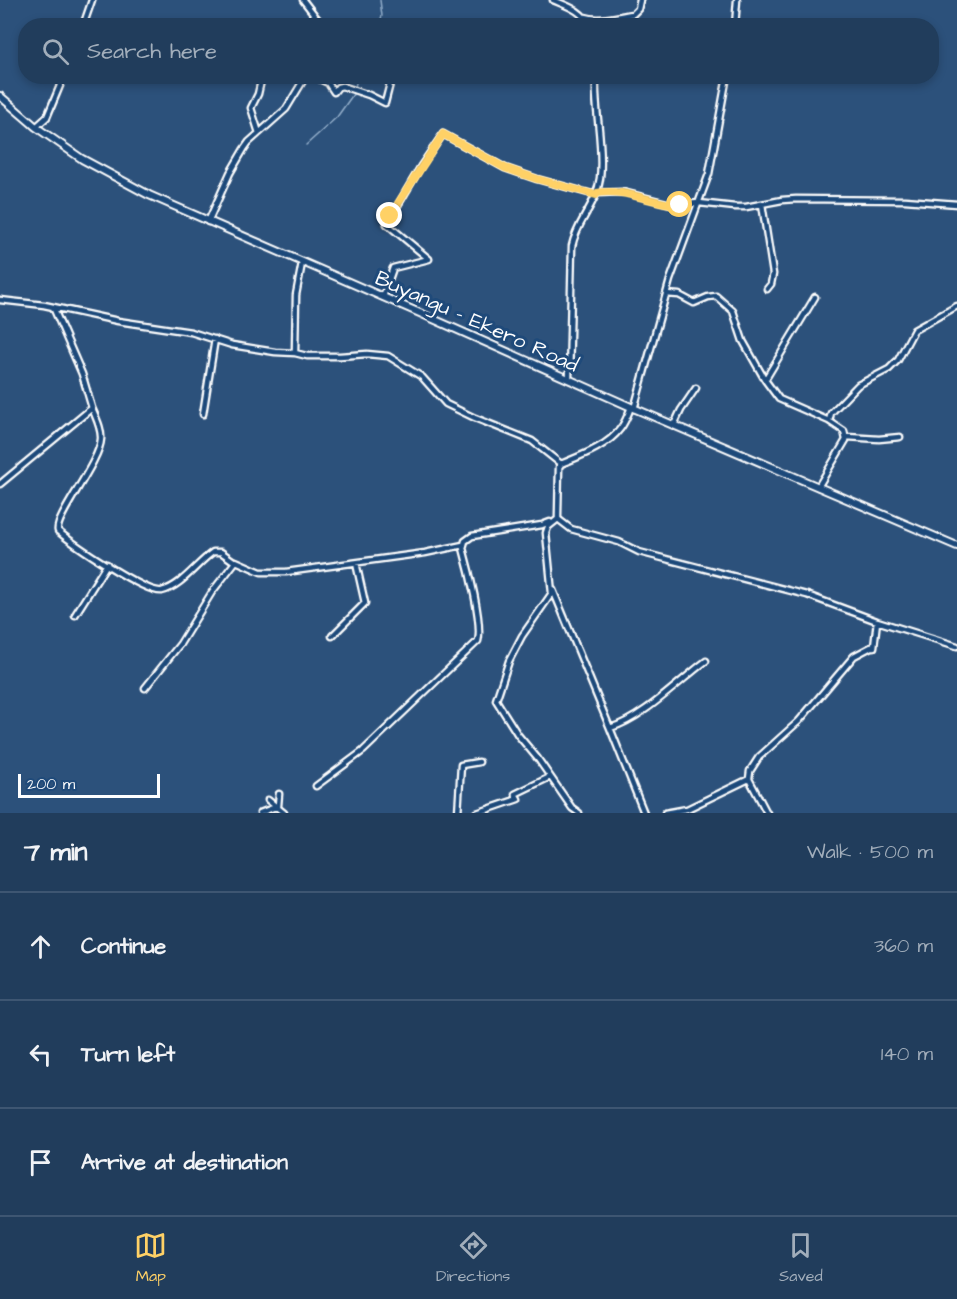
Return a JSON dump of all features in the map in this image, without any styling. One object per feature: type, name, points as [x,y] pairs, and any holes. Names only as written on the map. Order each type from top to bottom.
[{"type":"main road","name":"Buyangu - Ekero Road","points":[[0,96],[36,127],[104,172],[149,195],[633,408],[957,546]]},
{"type":"street","points":[[86,18],[92,0]]},
{"type":"street","points":[[303,0],[319,18]]},
{"type":"street","points":[[553,0],[590,18]]},
{"type":"street","points":[[606,18],[633,14],[638,9],[640,0]]},
{"type":"street","points":[[736,18],[737,0]]},
{"type":"street","points":[[36,127],[47,117],[61,84]]},
{"type":"street","points":[[259,133],[251,108],[260,84]]},
{"type":"street","points":[[208,222],[230,173],[249,142],[286,109],[301,84]]},
{"type":"street","points":[[329,84],[334,92],[342,86],[385,103],[391,84]]},
{"type":"street","points":[[569,379],[572,246],[575,233],[596,194],[601,177],[596,84]]},
{"type":"street","points":[[644,813],[553,590],[546,530],[558,519],[560,504],[558,469],[561,464],[603,444],[615,435],[633,408],[666,294],[709,174],[726,84]]},
{"type":"street","points":[[383,297],[393,268],[426,261],[429,258],[388,228],[387,224],[443,134],[505,168],[537,179],[596,194],[623,192],[670,205],[699,203],[746,207],[782,200],[818,199],[905,200],[957,204]]},
{"type":"street","points":[[762,204],[773,274],[767,290]]},
{"type":"street","points":[[295,353],[296,295],[302,263]]},
{"type":"street","points":[[666,294],[679,295],[694,303],[708,297],[719,298],[734,312],[742,341],[779,399],[829,421],[842,429],[847,437]]},
{"type":"street","points":[[765,380],[814,297]]},
{"type":"street","points":[[0,300],[53,307],[118,321],[190,332],[232,345],[275,352],[307,356],[367,354],[388,356],[422,377],[446,404],[532,441],[561,464]]},
{"type":"street","points":[[829,421],[831,413],[858,386],[893,365],[914,330],[957,306]]},
{"type":"street","points":[[53,307],[82,374],[101,434],[101,443],[57,528],[63,535],[142,586],[159,591],[179,581],[213,552],[221,552],[235,562],[241,562],[260,571],[307,570],[425,553],[463,545],[472,536],[542,525],[558,519]]},
{"type":"street","points":[[203,414],[215,339]]},
{"type":"street","points":[[674,425],[696,388]]},
{"type":"street","points":[[0,484],[92,408]]},
{"type":"street","points":[[847,437],[873,439],[900,437]]},
{"type":"street","points":[[818,487],[844,446],[847,437]]},
{"type":"street","points":[[558,519],[572,530],[612,540],[639,552],[807,595],[877,621],[957,646]]},
{"type":"street","points":[[316,786],[363,752],[478,641],[477,614],[463,545]]},
{"type":"street","points":[[145,688],[180,644],[212,592],[235,562]]},
{"type":"street","points":[[332,636],[364,604],[364,593],[356,562]]},
{"type":"street","points":[[75,615],[107,564]]},
{"type":"street","points":[[553,590],[522,636],[509,661],[496,700],[518,735],[572,808],[579,813]]},
{"type":"street","points":[[767,813],[749,779],[750,771],[759,757],[799,721],[854,656],[873,648],[877,621]]},
{"type":"street","points":[[610,728],[632,718],[648,707],[706,661]]},
{"type":"street","points":[[458,813],[461,765],[479,762]]},
{"type":"street","points":[[477,813],[518,799],[515,794],[550,777]]},
{"type":"street","points":[[665,813],[687,809],[749,779]]},
{"type":"street","points":[[278,806],[279,794]]},
{"type":"street","points":[[268,800],[284,813]]},
{"type":"street","points":[[260,813],[278,806]]},
{"type":"waterway","points":[[380,0],[381,18]]},
{"type":"waterway","points":[[355,89],[356,84]]},
{"type":"waterway","points":[[306,145],[337,117],[354,93]]},
{"type":"route","points":[[390,216],[443,134],[505,168],[537,179],[596,195],[601,192],[623,192],[661,203],[680,205]]}]
